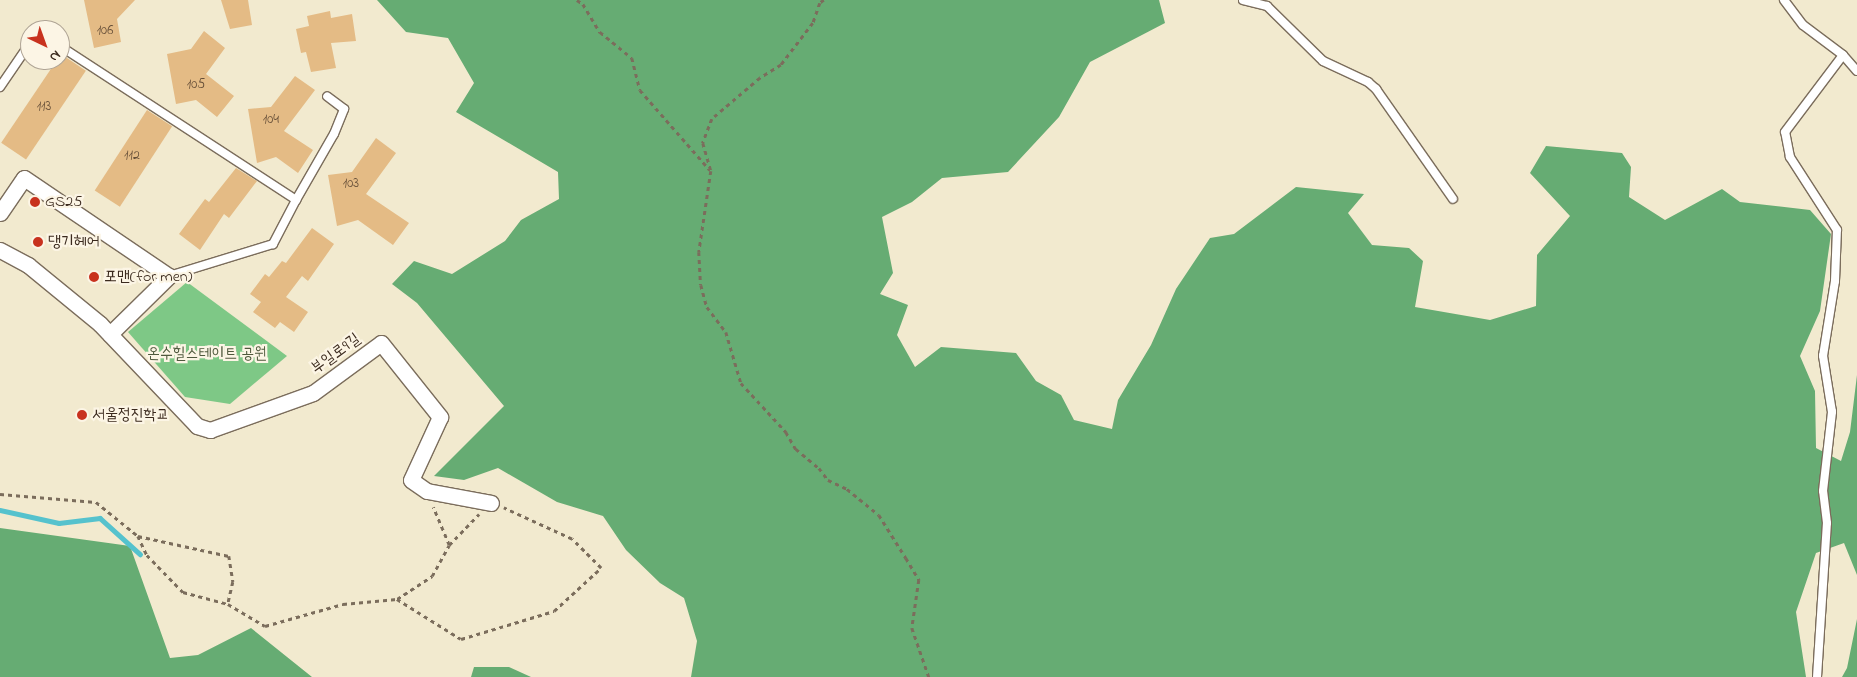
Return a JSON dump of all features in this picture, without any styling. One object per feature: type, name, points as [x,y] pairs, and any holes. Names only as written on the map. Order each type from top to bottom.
[{"type":"street","points":[[0,213],[24,178],[169,276],[110,334]]},
{"type":"street","name":"부일로9길","points":[[0,250],[28,265],[110,334],[197,426],[210,430],[313,393],[381,343],[440,417],[411,480],[426,491]]},
{"type":"street","points":[[426,491],[491,503]]},
{"type":"lane","points":[[1243,0],[1267,6],[1323,61],[1368,82],[1376,90],[1453,199]]},
{"type":"lane","points":[[1784,0],[1803,25],[1843,56],[1857,71]]},
{"type":"lane","points":[[70,53],[296,200]]},
{"type":"lane","points":[[1817,677],[1827,523],[1823,492],[1832,412],[1823,356],[1835,281],[1837,230],[1790,157],[1785,132],[1843,56]]},
{"type":"lane","points":[[0,87],[20,58]]},
{"type":"lane","points":[[169,276],[273,244],[334,134],[344,109],[327,96]]},
{"type":"path","points":[[577,0],[583,4],[600,32],[632,58],[640,90],[711,171]]},
{"type":"path","points":[[824,0],[820,3],[813,24],[782,65],[760,78],[712,119],[703,143],[711,171],[699,252],[701,285],[708,307],[726,332],[741,383],[786,432],[796,450],[819,468],[828,480],[847,489],[879,514],[919,580],[912,628],[928,677]]},
{"type":"path","points":[[426,491],[449,544]]},
{"type":"path","points":[[0,494],[96,502],[138,536],[147,555],[183,592],[228,604],[265,626],[343,604],[397,599],[432,576],[449,544],[491,503],[572,538],[601,568],[554,610],[461,639],[397,599]]},
{"type":"path","points":[[138,536],[229,556],[233,582],[228,604]]},
{"type":"green space","points":[[377,0],[1159,0],[1165,23],[1090,62],[1059,117],[1008,172],[942,178],[912,202],[882,217],[893,273],[880,294],[908,305],[897,335],[915,367],[941,347],[1016,353],[1036,381],[1061,395],[1074,420],[1112,429],[1118,400],[1151,345],[1176,289],[1210,238],[1234,234],[1296,187],[1364,194],[1348,213],[1372,245],[1409,248],[1423,261],[1415,307],[1490,320],[1536,306],[1537,255],[1570,216],[1530,173],[1546,146],[1622,153],[1631,167],[1629,197],[1665,220],[1722,189],[1740,202],[1810,210],[1831,234],[1820,311],[1800,356],[1815,391],[1816,448],[1841,461],[1850,432],[1857,375],[1857,575],[1844,543],[1816,553],[1796,612],[1806,677],[691,677],[697,641],[684,598],[660,583],[626,550],[603,516],[557,502],[498,468],[464,480],[434,476],[504,406],[417,303],[392,284],[414,261],[452,274],[505,241],[521,220],[559,199],[558,172],[456,112],[474,83],[448,38],[406,32]]},
{"type":"green space","name":"온수힐스테이트 공원","points":[[187,282],[287,356],[230,404],[185,397],[128,332]]},
{"type":"green space","points":[[0,528],[130,546],[170,658],[198,655],[251,628],[312,677],[0,677]]},
{"type":"green space","points":[[1857,619],[1857,677],[1842,677],[1847,668]]},
{"type":"green space","points":[[474,667],[509,667],[531,677],[471,677]]},
{"type":"building","points":[[84,0],[135,0],[117,19],[121,42],[94,48]]},
{"type":"building","points":[[221,0],[248,0],[252,25],[230,29]]},
{"type":"building","points":[[330,11],[331,18],[352,14],[356,41],[331,43],[336,68],[311,72],[306,52],[301,53],[296,29],[309,26],[307,16]]},
{"type":"building","points":[[204,31],[225,48],[206,74],[234,96],[217,117],[196,100],[176,104],[167,54],[191,49]]},
{"type":"building","points":[[70,60],[86,71],[26,159],[1,143],[50,70],[70,70]]},
{"type":"building","points":[[295,76],[315,90],[284,131],[313,150],[298,173],[276,157],[257,163],[248,109],[271,107]]},
{"type":"building","points":[[147,110],[172,126],[120,207],[95,191]]},
{"type":"building","points":[[376,138],[396,153],[366,194],[409,223],[393,245],[358,220],[337,226],[328,175],[352,172]]},
{"type":"building","points":[[236,168],[257,181],[229,218],[224,214],[200,250],[179,234],[205,199],[209,202]]},
{"type":"building","points":[[312,228],[334,244],[308,281],[302,276],[286,297],[308,312],[294,332],[280,322],[275,328],[253,312],[261,302],[250,294],[265,274],[269,277],[282,261],[286,263]]},
{"type":"waterway","points":[[0,510],[59,523],[100,518],[140,554]]},
{"type":"place","name":"GS25","points":[[35,202]]},
{"type":"place","name":"댕기헤어","points":[[38,242]]},
{"type":"place","name":"포맨(for men)","points":[[94,277]]},
{"type":"place","name":"서울정진학교","points":[[82,415]]}]
